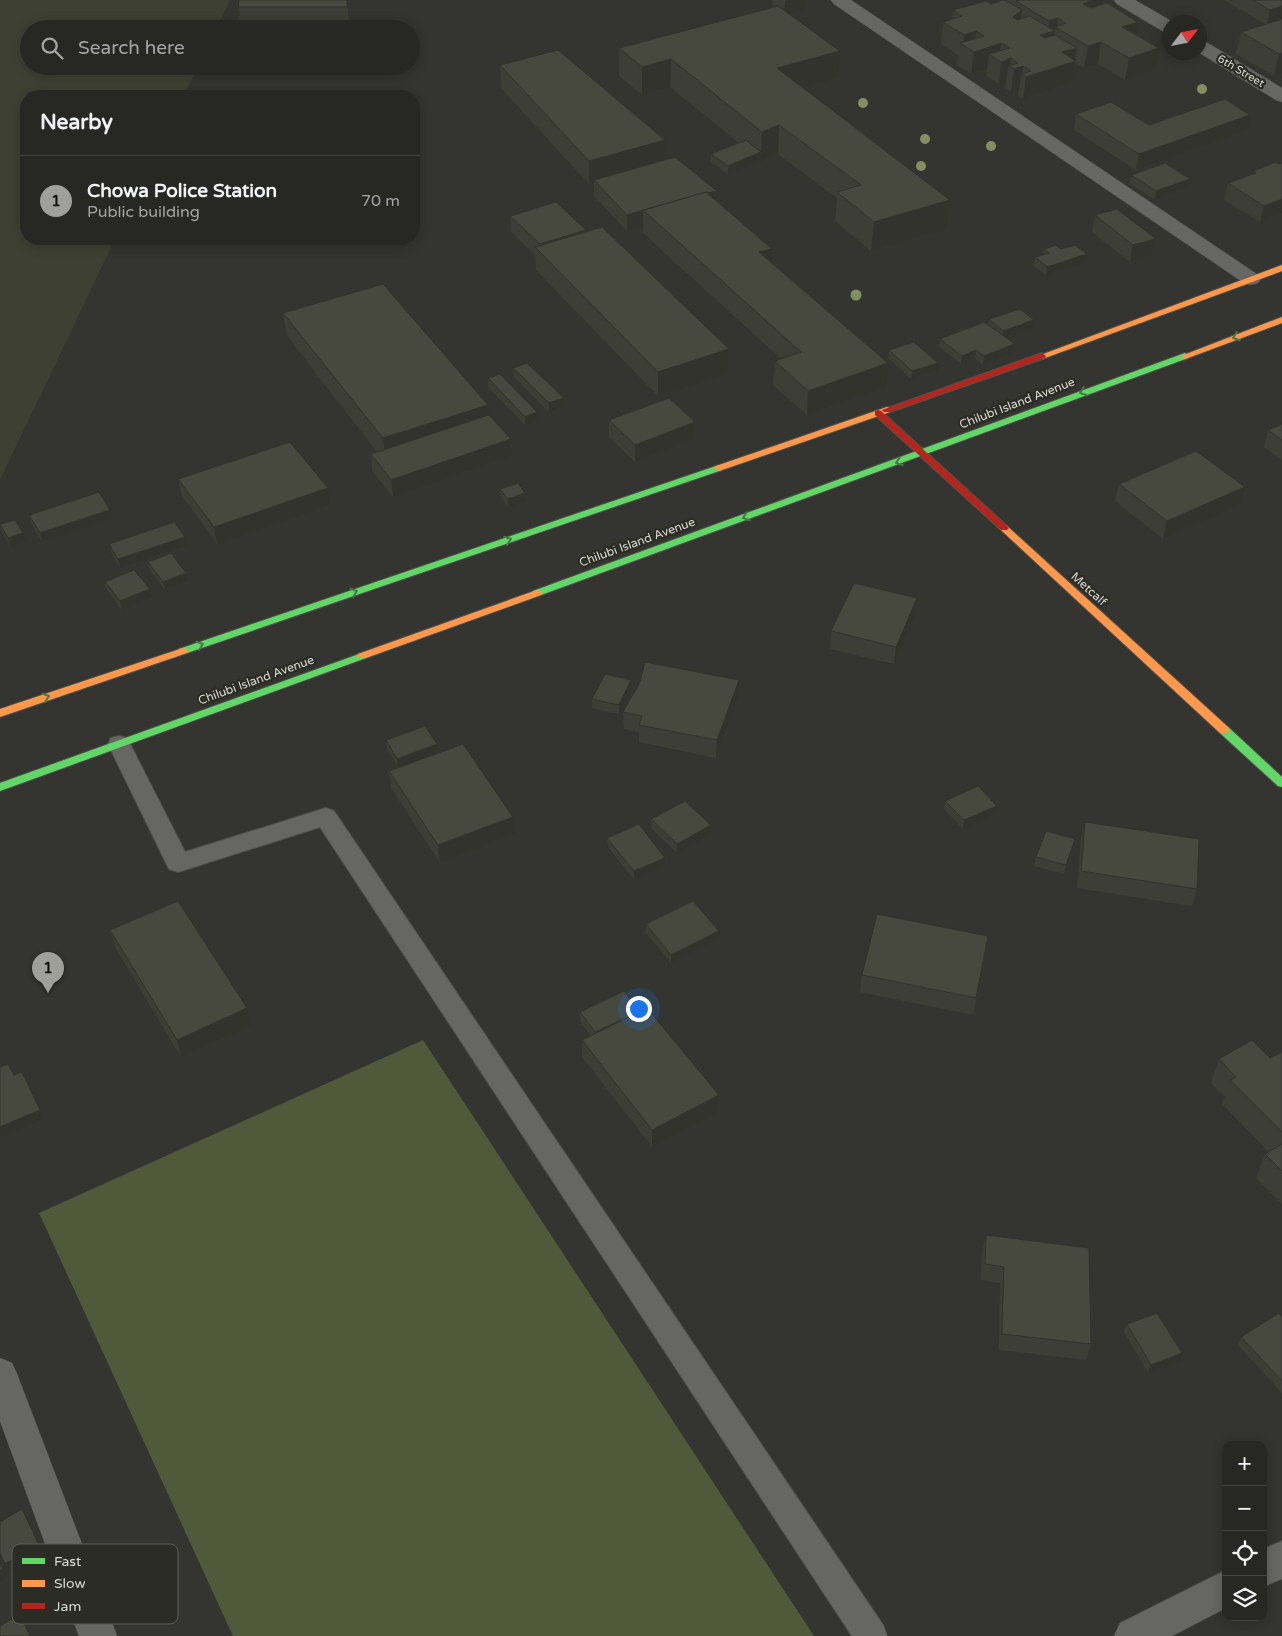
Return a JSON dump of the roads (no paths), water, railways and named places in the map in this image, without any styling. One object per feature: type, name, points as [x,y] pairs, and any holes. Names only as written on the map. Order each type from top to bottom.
[{"type":"street","points":[[840,0],[1251,280]]},
{"type":"street","points":[[1123,0],[1162,23]]},
{"type":"street","name":"6th Street","points":[[1207,50],[1282,96]]},
{"type":"street","points":[[0,713],[878,414],[1282,268]]},
{"type":"street","name":"Chilubi Island Avenue","points":[[0,787],[921,454],[1282,320]]},
{"type":"street","name":"Metcalf","points":[[878,414],[1282,783]]},
{"type":"street","points":[[0,1374],[64,1544]]},
{"type":"street","points":[[1267,1567],[1282,1559]]},
{"type":"street","points":[[1132,1636],[1222,1590]]},
{"type":"street","points":[[94,1624],[98,1636]]},
{"type":"lane","points":[[120,744],[178,863],[326,818],[870,1636]]},
{"type":"place","name":"Chowa Police Station","points":[[48,993]]}]
